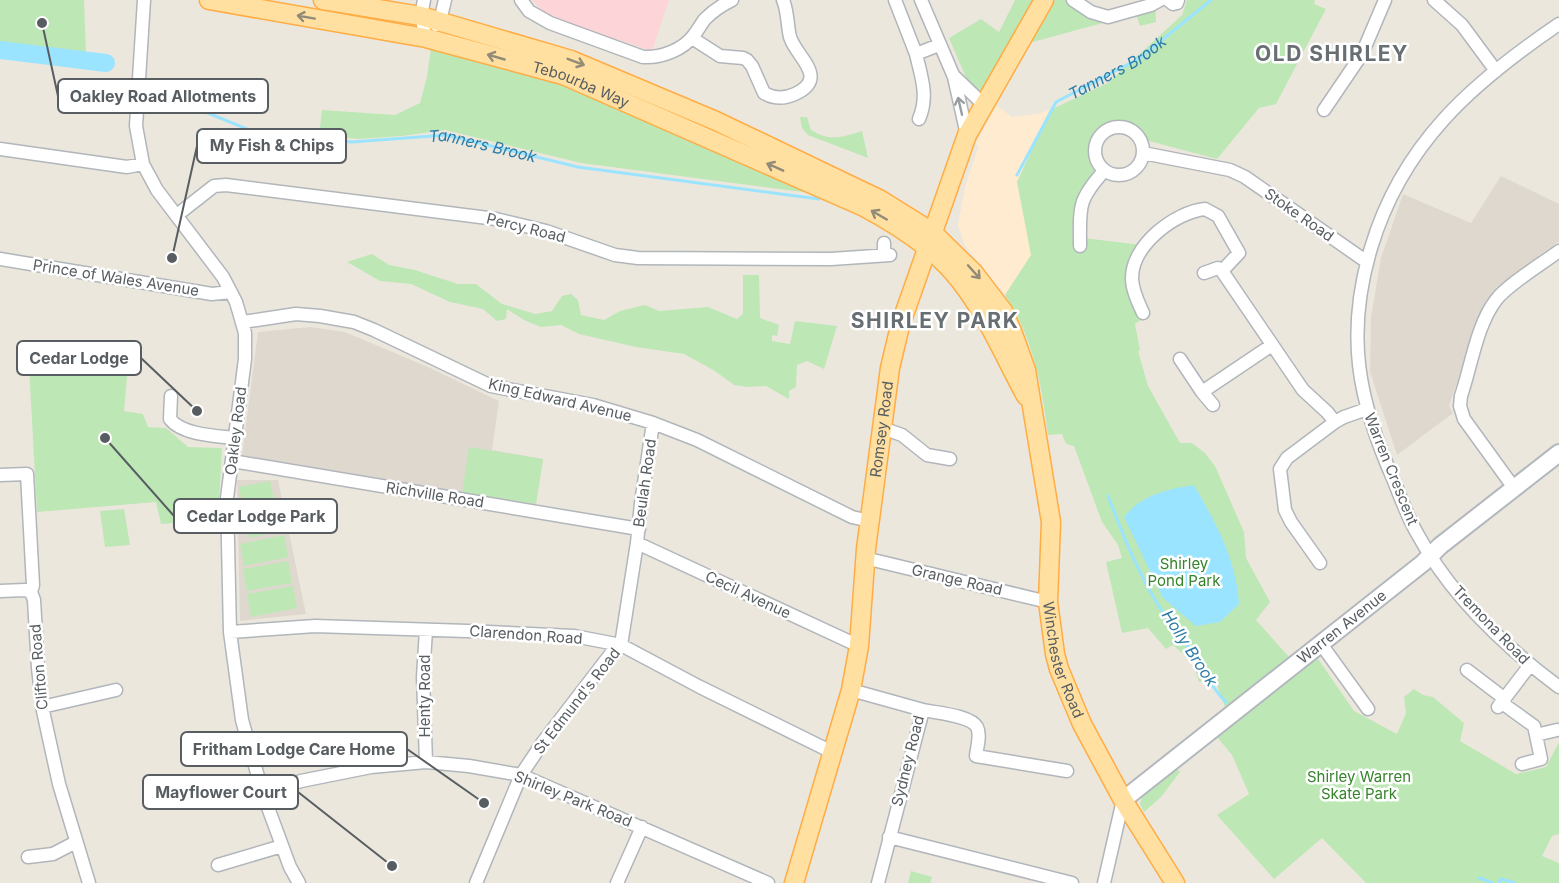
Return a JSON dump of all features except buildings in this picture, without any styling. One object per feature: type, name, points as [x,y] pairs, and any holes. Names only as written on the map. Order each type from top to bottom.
[{"type":"main road","name":"Tebourba Way","points":[[208,0],[426,38],[563,75],[864,207],[929,240]]},
{"type":"main road","name":"Tebourba Way","points":[[323,0],[423,8],[440,21],[571,60],[716,121],[859,189],[903,213],[929,240]]},
{"type":"main road","name":"Romsey Road","points":[[794,883],[851,690],[860,646],[870,521],[890,368],[900,327],[967,135],[1044,0]]},
{"type":"main road","name":"Winchester Road","points":[[929,240],[977,304],[1034,411],[1051,522],[1043,600],[1055,654],[1069,697],[1123,801],[1175,883]]},
{"type":"street","name":"Oakley Road","points":[[144,0],[136,126],[143,164],[157,190],[217,267],[231,292],[243,322],[246,344],[245,359],[227,498],[230,632],[242,720],[263,794],[282,846],[299,883]]},
{"type":"street","points":[[426,38],[440,21],[445,0]]},
{"type":"street","points":[[521,0],[529,11],[550,23],[643,57],[674,51],[692,38],[710,14],[732,0]]},
{"type":"street","points":[[692,38],[720,56],[747,60],[764,93],[780,98],[793,95],[805,88],[810,81],[810,73],[808,65],[790,38],[783,0]]},
{"type":"street","points":[[895,0],[916,54],[925,93],[924,107],[919,119]]},
{"type":"street","points":[[921,0],[954,76],[967,135]]},
{"type":"street","points":[[1073,0],[1090,12],[1108,17],[1151,5],[1160,0]]},
{"type":"street","points":[[1168,0],[1173,4],[1178,0]]},
{"type":"street","points":[[1324,110],[1362,54],[1386,0]]},
{"type":"street","points":[[1434,0],[1462,25],[1496,71]]},
{"type":"street","points":[[423,8],[426,38]]},
{"type":"street","name":"Warren Crescent","points":[[1430,556],[1417,534],[1385,463],[1367,410],[1359,368],[1356,329],[1360,289],[1386,204],[1419,148],[1448,114],[1496,71],[1559,24]]},
{"type":"street","points":[[916,54],[939,45]]},
{"type":"street","points":[[954,76],[983,104]]},
{"type":"street","points":[[1121,126],[1135,132],[1143,145],[1143,153],[1139,165],[1127,174],[1119,175],[1104,171],[1096,161],[1094,152],[1095,144],[1101,134],[1108,129],[1121,126]]},
{"type":"street","points":[[0,149],[128,167],[143,164]]},
{"type":"street","name":"Stoke Road","points":[[1143,153],[1230,171],[1254,182],[1367,262]]},
{"type":"street","points":[[1080,246],[1082,202],[1090,187],[1104,171]]},
{"type":"street","name":"Percy Road","points":[[177,215],[214,186],[226,185],[496,219],[546,231],[615,255],[638,258],[831,259],[886,251]]},
{"type":"street","points":[[1143,313],[1134,291],[1132,277],[1136,258],[1153,237],[1184,214],[1205,209],[1218,216],[1239,253],[1222,271]]},
{"type":"street","points":[[1514,488],[1464,419],[1460,402],[1479,336],[1494,302],[1559,251]]},
{"type":"street","name":"Prince of Wales Avenue","points":[[0,259],[212,294],[231,292]]},
{"type":"street","points":[[1204,273],[1218,268],[1222,271],[1303,390],[1335,422]]},
{"type":"street","name":"King Edward Avenue","points":[[243,322],[296,314],[354,322],[491,386],[593,405],[653,423],[697,440],[852,517],[870,521]]},
{"type":"street","points":[[1202,392],[1272,345]]},
{"type":"street","points":[[1180,359],[1213,405]]},
{"type":"street","points":[[171,396],[170,419],[173,424],[196,433],[235,438]]},
{"type":"street","points":[[1320,563],[1288,516],[1284,504],[1280,469],[1287,458],[1335,422],[1367,410]]},
{"type":"street","name":"Beulah Road","points":[[638,543],[653,423]]},
{"type":"street","points":[[882,428],[902,435],[927,455],[950,459]]},
{"type":"street","name":"Warren Avenue","points":[[1123,801],[1559,453]]},
{"type":"street","name":"Richville Road","points":[[232,462],[639,529]]},
{"type":"street","name":"Clifton Road","points":[[0,475],[27,474],[33,585],[31,592],[34,600],[42,706],[59,784],[89,883]]},
{"type":"street","name":"St Edmund's Road","points":[[476,883],[521,774],[613,651],[621,645],[638,543]]},
{"type":"street","name":"Cecil Avenue","points":[[638,543],[860,646]]},
{"type":"street","name":"Tremona Road","points":[[1430,556],[1461,598],[1530,665],[1559,687]]},
{"type":"street","name":"Grange Road","points":[[866,560],[1043,600]]},
{"type":"street","points":[[0,591],[25,590],[31,592]]},
{"type":"street","name":"Clarendon Road","points":[[230,632],[315,626],[574,636],[621,645],[832,752]]},
{"type":"street","name":"Henty Road","points":[[426,630],[423,677],[426,762]]},
{"type":"street","points":[[1321,644],[1368,709]]},
{"type":"street","points":[[1502,703],[1530,665]]},
{"type":"street","points":[[1467,670],[1502,703],[1534,726],[1541,759],[1522,764]]},
{"type":"street","points":[[42,706],[116,690]]},
{"type":"street","name":"Sydney Road","points":[[851,690],[923,710],[878,883]]},
{"type":"street","points":[[923,710],[969,720],[977,728],[979,740],[976,756],[1067,771]]},
{"type":"street","points":[[1536,735],[1557,730]]},
{"type":"street","name":"Shirley Park Road","points":[[263,794],[301,782],[371,767],[426,762],[521,774],[768,883]]},
{"type":"street","points":[[1104,883],[1123,801]]},
{"type":"street","points":[[617,883],[642,827]]},
{"type":"street","points":[[1115,834],[1130,829],[1141,829]]},
{"type":"street","points":[[889,837],[1072,883]]},
{"type":"street","points":[[28,857],[53,854],[76,842]]},
{"type":"street","points":[[218,865],[282,846]]},
{"type":"shaded area","points":[[532,0],[669,0],[652,51],[549,17]]},
{"type":"shaded area","points":[[996,105],[1012,117],[1050,110],[1017,182],[1032,255],[1005,295],[964,244],[958,225],[965,187],[979,146],[976,144]]},
{"type":"shaded area","points":[[1501,176],[1559,204],[1559,241],[1497,287],[1485,302],[1449,406],[1453,413],[1397,455],[1370,372],[1371,317],[1381,258],[1403,194],[1471,223]]},
{"type":"shaded area","points":[[310,327],[345,332],[428,367],[499,401],[492,450],[543,459],[536,504],[277,463],[242,455],[258,332]]},
{"type":"shaded area","points":[[237,480],[278,480],[306,614],[240,621]]},
{"type":"green space","points":[[0,0],[84,0],[86,56],[0,46]]},
{"type":"green space","points":[[1015,0],[1034,0],[982,91],[971,89],[949,38],[981,19],[999,32]]},
{"type":"green space","points":[[1055,0],[1073,0],[1108,17],[1155,2],[1156,22],[1140,26],[1136,14],[1029,43]]},
{"type":"green space","name":"Shirley Pond Park","points":[[1187,0],[1315,0],[1314,4],[1326,9],[1276,104],[1259,108],[1217,159],[1149,141],[1131,127],[1117,123],[1107,127],[1096,137],[1092,147],[1094,171],[1080,190],[1075,207],[1075,237],[1142,245],[1134,257],[1142,319],[1135,324],[1140,350],[1138,351],[1148,386],[1180,443],[1192,443],[1205,453],[1215,466],[1244,532],[1246,558],[1270,602],[1256,620],[1290,658],[1236,706],[1225,707],[1215,680],[1199,682],[1193,663],[1173,645],[1166,649],[1148,628],[1122,633],[1106,562],[1122,558],[1118,545],[1102,522],[1074,446],[1066,444],[1062,434],[1048,435],[1035,362],[1023,328],[1005,295],[1031,255],[1017,182],[1050,110],[1108,83],[1182,15]]},
{"type":"green space","points":[[431,48],[561,80],[826,195],[581,163],[445,130],[358,139],[319,135],[322,110],[395,115],[420,103]]},
{"type":"green space","points":[[800,117],[807,117],[811,130],[824,136],[842,136],[862,131],[868,158],[808,135],[802,128]]},
{"type":"green space","points":[[372,254],[389,265],[415,270],[458,284],[476,284],[502,304],[535,314],[552,311],[562,296],[571,294],[578,300],[581,315],[604,320],[620,311],[645,305],[659,311],[708,307],[737,319],[743,314],[743,275],[759,275],[760,318],[779,325],[777,336],[772,335],[772,341],[790,344],[795,321],[837,326],[824,369],[807,361],[797,365],[796,387],[789,391],[789,399],[766,386],[734,385],[715,371],[684,354],[636,347],[579,334],[561,325],[541,327],[507,309],[506,319],[497,321],[483,309],[450,302],[411,284],[380,281],[347,262]]},
{"type":"green space","points":[[50,342],[129,354],[124,411],[143,414],[148,427],[166,428],[188,447],[222,448],[218,520],[161,524],[156,502],[37,512],[28,348]]},
{"type":"green space","points":[[469,447],[543,459],[536,504],[462,493]]},
{"type":"green space","points":[[270,481],[281,531],[249,538],[239,487]]},
{"type":"green space","points":[[124,509],[130,545],[105,547],[100,511]]},
{"type":"green space","points":[[284,535],[288,557],[244,566],[240,544]]},
{"type":"green space","points":[[288,561],[292,583],[247,591],[243,569]]},
{"type":"green space","points":[[293,586],[297,608],[251,617],[247,594]]},
{"type":"green space","name":"Shirley Warren Skate Park","points":[[1314,653],[1354,711],[1397,734],[1406,713],[1404,697],[1414,689],[1423,695],[1433,697],[1464,723],[1460,741],[1516,774],[1546,767],[1559,742],[1559,834],[1552,836],[1542,856],[1559,863],[1559,883],[1366,883],[1322,838],[1274,879],[1217,815],[1249,794],[1232,755],[1217,737]]},
{"type":"green space","points":[[1177,769],[1180,772],[1161,797],[1144,812],[1140,804],[1142,796]]},
{"type":"green space","points":[[911,871],[932,877],[930,883],[908,883]]},
{"type":"water","points":[[1194,485],[1224,542],[1234,571],[1239,604],[1220,622],[1196,626],[1163,598],[1124,517],[1138,503],[1147,498],[1165,491]]},
{"type":"waterway","name":"Tanners Brook","points":[[1017,175],[1056,102],[1140,58],[1211,0]]},
{"type":"waterway","name":"Tanners Brook","points":[[0,50],[106,63]]},
{"type":"waterway","name":"Tanners Brook","points":[[151,90],[262,135],[352,142],[446,135],[578,167],[819,199]]},
{"type":"waterway","name":"Holly Brook","points":[[1108,496],[1131,554],[1152,595],[1226,702]]},
{"type":"waterway","name":"Holly Brook","points":[[1479,878],[1493,883]]},
{"type":"waterway","name":"Holly Brook","points":[[1499,883],[1501,879],[1515,883]]},
{"type":"place","name":"Oakley Road Allotments","points":[[42,23]]},
{"type":"place","name":"My Fish & Chips","points":[[172,258]]},
{"type":"place","name":"Cedar Lodge","points":[[197,411]]},
{"type":"place","name":"Cedar Lodge Park","points":[[105,438]]},
{"type":"place","name":"Fritham Lodge Care Home","points":[[484,803]]},
{"type":"place","name":"Mayflower Court","points":[[392,866]]},
{"type":"district","name":"OLD SHIRLEY","points":[[1332,54]]},
{"type":"district","name":"SHIRLEY PARK","points":[[935,321]]}]
